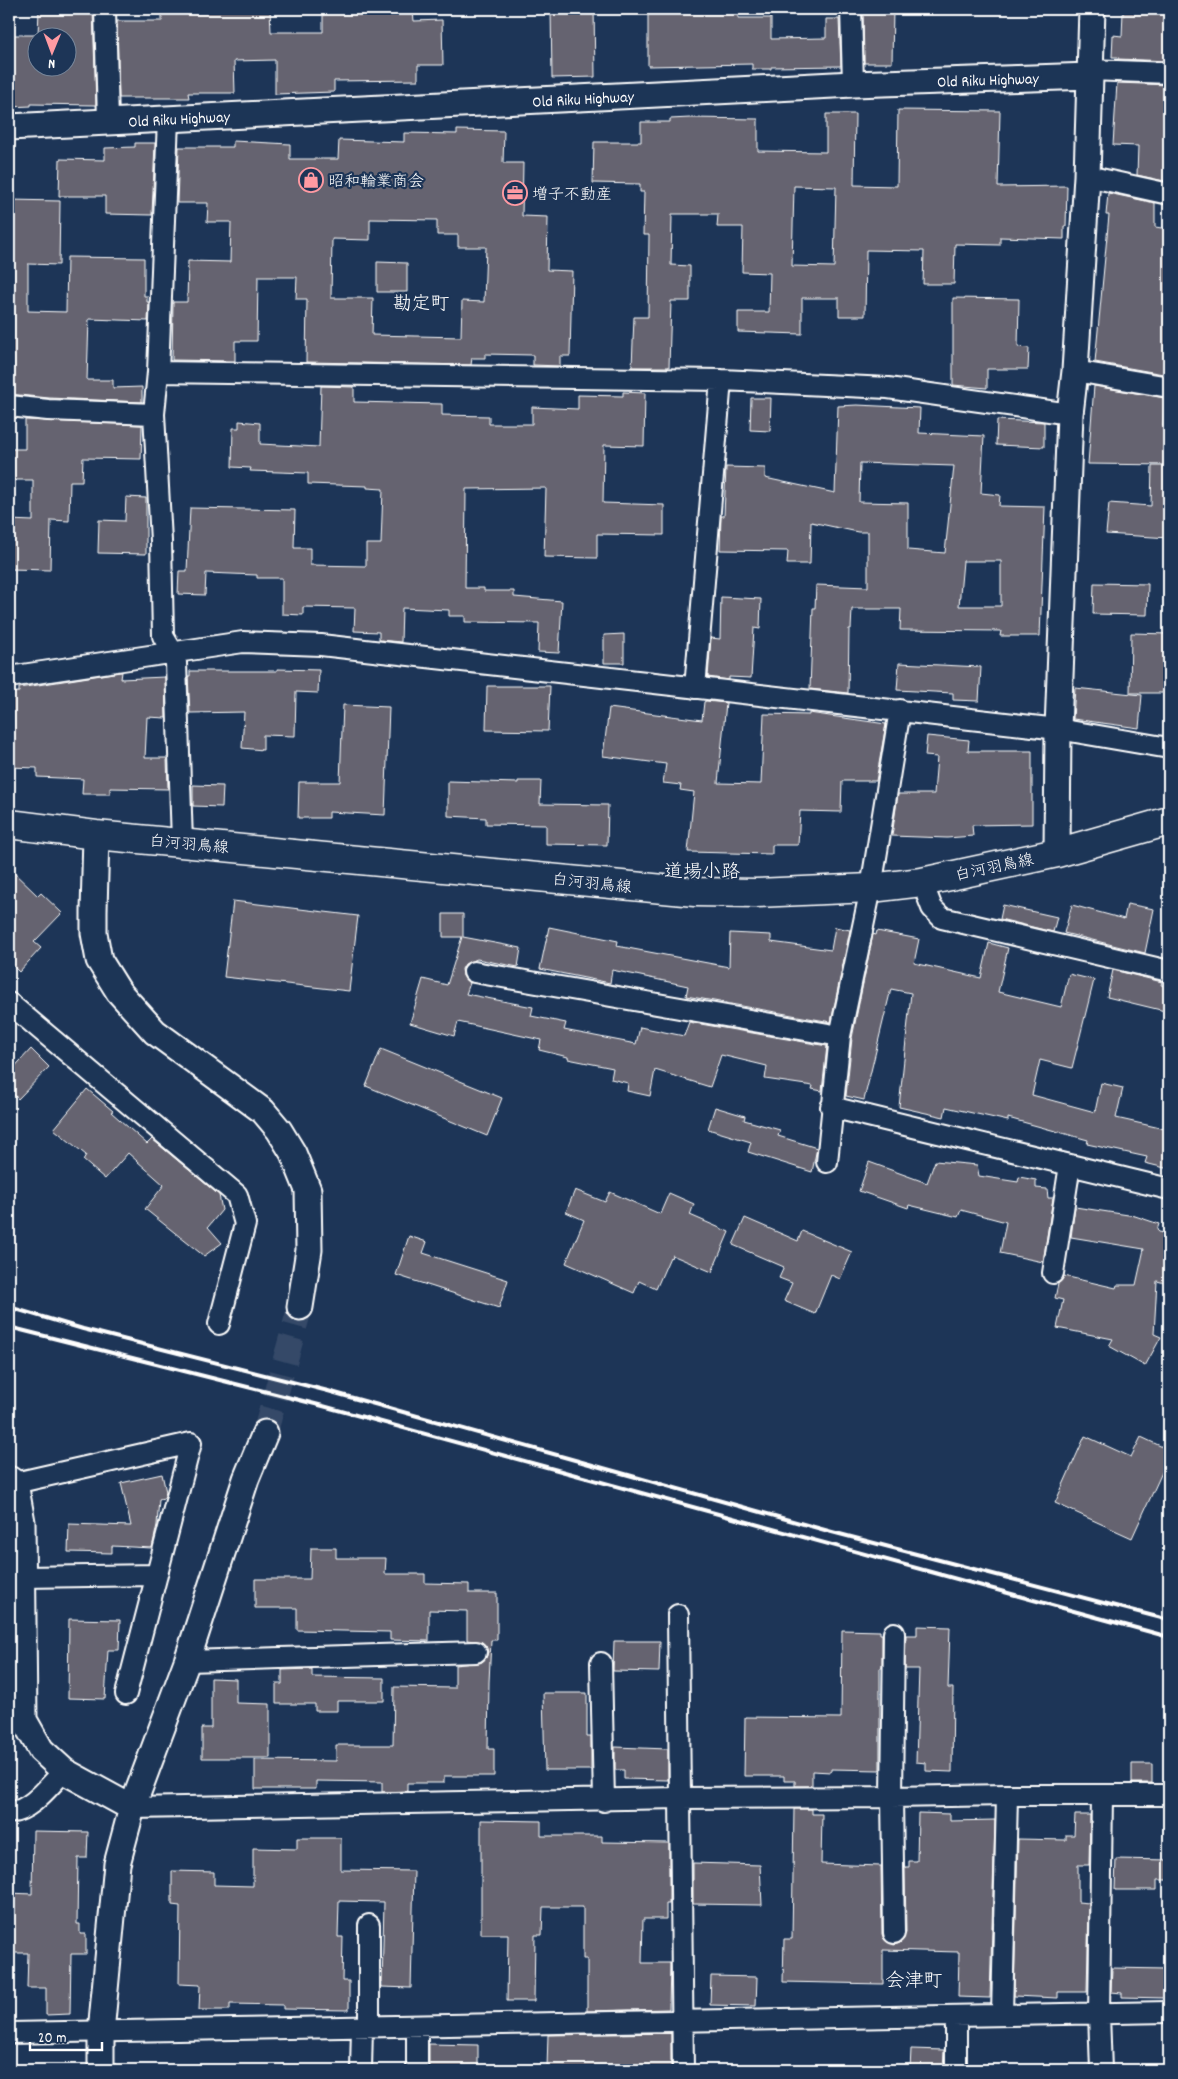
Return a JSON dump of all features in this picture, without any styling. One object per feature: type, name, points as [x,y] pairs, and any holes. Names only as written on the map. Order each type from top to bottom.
[{"type":"main road","name":"白河羽鳥線","points":[[9,824],[695,892],[756,893],[871,888],[922,882],[1057,853],[1169,821]]},
{"type":"street","points":[[105,9],[108,121]]},
{"type":"street","points":[[851,9],[852,84]]},
{"type":"street","points":[[1057,853],[1058,729],[1070,414],[1075,371],[1087,176],[1092,9]]},
{"type":"street","points":[[1090,73],[1169,73]]},
{"type":"street","name":"Old Riku Highway","points":[[9,127],[1090,73]]},
{"type":"street","points":[[168,119],[158,372],[154,414],[161,541],[163,636],[172,651],[176,663],[182,842]]},
{"type":"street","points":[[1087,176],[1169,194]]},
{"type":"street","points":[[1075,371],[1169,387]]},
{"type":"street","points":[[158,372],[721,380],[888,388],[1070,414]]},
{"type":"street","points":[[695,688],[721,380]]},
{"type":"street","points":[[9,406],[48,410],[154,414]]},
{"type":"street","points":[[9,677],[172,651],[243,642],[321,645],[1058,729],[1169,748]]},
{"type":"street","points":[[827,1162],[831,1107],[840,1036],[871,888],[900,710]]},
{"type":"street","points":[[96,834],[94,933],[99,960],[119,992],[155,1032],[263,1111],[279,1130],[293,1153],[308,1190],[309,1250],[300,1307]]},
{"type":"street","points":[[922,882],[932,908],[942,918],[1169,971]]},
{"type":"street","points":[[474,972],[840,1036]]},
{"type":"street","points":[[9,1003],[237,1195],[245,1224],[220,1324]]},
{"type":"street","points":[[831,1107],[1169,1189]]},
{"type":"street","points":[[1053,1273],[1070,1165]]},
{"type":"street","points":[[101,2070],[101,2032],[117,1864],[132,1808],[187,1661],[246,1479],[265,1433]]},
{"type":"street","points":[[126,1694],[191,1443],[12,1481],[22,1522],[24,1720],[41,1750],[64,1771],[132,1808],[679,1798],[1169,1795]]},
{"type":"street","points":[[23,1577],[157,1575]]},
{"type":"street","points":[[678,1615],[683,2070]]},
{"type":"street","points":[[894,1633],[892,1798],[894,1933]]},
{"type":"street","points":[[187,1661],[476,1652]]},
{"type":"street","points":[[601,1663],[604,1800]]},
{"type":"street","points":[[9,1814],[18,1812],[33,1802],[64,1771]]},
{"type":"street","points":[[1002,2015],[1007,1795]]},
{"type":"street","points":[[1101,2070],[1099,2014],[1102,1796]]},
{"type":"street","points":[[361,2070],[366,2027],[369,1925]]},
{"type":"street","points":[[9,2033],[1169,2012]]},
{"type":"street","points":[[956,2016],[956,2070]]},
{"type":"street","points":[[417,2026],[417,2070]]},
{"type":"building","points":[[39,9],[93,10],[96,105],[31,104],[31,106],[9,107],[9,35],[28,35],[28,78],[78,78],[78,28],[38,28]]},
{"type":"building","points":[[162,9],[270,9],[271,32],[323,32],[323,9],[348,9],[348,12],[413,11],[414,21],[442,20],[443,65],[418,65],[418,80],[334,81],[334,92],[275,94],[275,60],[234,61],[235,93],[188,93],[189,98],[119,98],[117,21],[162,21]]},
{"type":"building","points":[[551,9],[594,9],[595,77],[552,78]]},
{"type":"building","points":[[648,9],[738,9],[738,18],[771,18],[771,39],[826,38],[826,19],[839,19],[841,66],[752,69],[752,64],[648,66]]},
{"type":"building","points":[[863,9],[893,9],[892,63],[864,63]]},
{"type":"building","points":[[1123,12],[1169,13],[1169,61],[1118,59],[1118,57],[1112,57],[1113,35],[1122,36]]},
{"type":"building","points":[[1117,83],[1169,85],[1169,182],[1137,175],[1138,146],[1113,145]]},
{"type":"building","points":[[898,110],[1000,111],[998,187],[1067,186],[1064,239],[1000,237],[1000,245],[955,244],[954,284],[923,284],[924,251],[866,250],[865,316],[839,316],[839,298],[802,298],[802,334],[738,332],[738,312],[769,312],[770,273],[742,272],[743,227],[717,227],[718,214],[672,214],[671,265],[690,266],[690,301],[671,301],[669,367],[632,367],[634,317],[648,317],[649,235],[643,235],[644,192],[640,192],[640,184],[593,183],[594,142],[641,142],[641,122],[670,122],[670,119],[690,118],[758,119],[758,151],[826,152],[826,114],[855,114],[854,185],[897,186]],"holes":[[[794,186],[836,187],[834,267],[792,266]]]},
{"type":"building","points":[[457,130],[504,131],[503,163],[523,163],[522,216],[548,217],[547,270],[572,271],[570,356],[560,356],[560,366],[533,365],[533,355],[485,354],[485,358],[472,358],[471,365],[306,362],[307,299],[296,299],[297,277],[258,277],[257,341],[235,341],[235,361],[172,360],[173,302],[187,302],[188,261],[230,262],[231,222],[207,222],[208,203],[177,203],[179,147],[233,147],[233,141],[290,144],[290,159],[338,159],[339,140],[404,142],[404,133],[457,134]],"holes":[[[370,219],[437,220],[437,235],[458,235],[458,247],[486,247],[484,302],[462,301],[461,337],[372,335],[373,298],[331,298],[332,239],[370,240]]]},
{"type":"building","points":[[135,143],[155,143],[152,215],[105,214],[105,196],[59,196],[60,159],[105,160],[105,148],[135,147]]},
{"type":"building","points":[[1108,193],[1155,203],[1155,227],[1169,229],[1169,375],[1095,362],[1109,215],[1106,215]]},
{"type":"building","points":[[9,200],[60,201],[59,265],[28,264],[28,311],[66,312],[67,257],[144,258],[144,296],[147,296],[147,302],[149,302],[148,321],[89,319],[87,380],[113,380],[113,388],[142,387],[142,402],[49,398],[9,394]]},
{"type":"building","points":[[377,262],[407,263],[407,292],[377,292]]},
{"type":"building","points":[[953,298],[1019,299],[1018,347],[1029,348],[1028,369],[987,369],[987,388],[953,385]]},
{"type":"building","points":[[321,386],[354,387],[354,402],[442,404],[442,415],[489,416],[489,424],[532,424],[532,407],[578,409],[578,395],[623,396],[623,392],[645,393],[644,446],[604,445],[603,503],[664,505],[664,535],[597,534],[597,558],[544,557],[546,488],[466,489],[465,588],[484,588],[484,591],[514,591],[514,597],[562,601],[559,653],[538,652],[539,623],[465,622],[465,616],[449,616],[449,610],[402,608],[401,642],[379,640],[379,632],[354,631],[355,608],[303,607],[303,615],[282,614],[282,578],[257,578],[257,575],[206,573],[205,595],[178,594],[179,571],[187,571],[190,508],[295,510],[294,548],[310,548],[310,565],[366,566],[366,544],[381,544],[383,489],[367,488],[367,486],[308,484],[308,473],[250,471],[251,468],[232,467],[233,428],[239,428],[239,421],[260,423],[260,444],[319,447]]},
{"type":"building","points":[[1094,386],[1165,398],[1163,426],[1169,426],[1169,465],[1088,464]]},
{"type":"building","points":[[751,398],[771,398],[770,431],[750,430]]},
{"type":"building","points":[[838,406],[920,408],[919,433],[984,436],[981,493],[1000,495],[999,506],[1045,507],[1040,636],[1000,636],[1001,631],[900,630],[901,609],[852,609],[851,629],[849,629],[848,693],[810,689],[813,608],[815,608],[816,585],[868,587],[868,532],[858,532],[811,522],[810,564],[787,564],[788,551],[720,550],[721,516],[724,516],[726,467],[765,468],[765,478],[835,493]],"holes":[[[860,463],[954,466],[945,553],[908,550],[908,503],[859,502]],[[963,561],[1001,561],[1001,606],[959,606]]]},
{"type":"building","points":[[25,420],[142,425],[141,459],[83,458],[82,481],[70,481],[69,521],[51,520],[50,570],[9,569],[9,520],[33,521],[33,480],[9,480],[10,449],[25,449]]},
{"type":"building","points":[[997,420],[1044,422],[1044,447],[996,445]]},
{"type":"building","points":[[1152,466],[1169,466],[1169,538],[1106,534],[1109,503],[1151,506]]},
{"type":"building","points":[[126,497],[146,498],[146,554],[98,553],[99,520],[125,521]]},
{"type":"building","points":[[1094,583],[1148,584],[1147,615],[1093,614]]},
{"type":"building","points":[[721,597],[761,599],[760,629],[754,628],[751,678],[729,677],[729,680],[708,677],[711,638],[720,639]]},
{"type":"building","points":[[1131,633],[1169,634],[1169,693],[1130,693]]},
{"type":"building","points":[[624,634],[624,663],[604,663],[604,635]]},
{"type":"building","points":[[899,663],[981,667],[979,701],[953,700],[953,693],[897,690]]},
{"type":"building","points":[[277,669],[319,670],[318,693],[296,692],[295,736],[263,735],[263,750],[242,748],[244,712],[190,713],[188,676],[190,676],[190,671],[277,671]]},
{"type":"building","points":[[122,672],[121,679],[165,677],[166,718],[147,717],[145,758],[167,758],[168,789],[110,788],[110,794],[82,794],[83,779],[37,777],[37,768],[9,767],[9,693],[19,692],[19,688]]},
{"type":"building","points":[[487,686],[550,686],[548,731],[486,730]]},
{"type":"building","points":[[1075,688],[1142,695],[1139,728],[1073,719]]},
{"type":"building","points":[[704,702],[726,703],[718,783],[761,784],[764,714],[809,715],[809,713],[886,724],[876,781],[842,781],[841,812],[800,811],[798,845],[772,845],[772,854],[688,852],[694,792],[680,790],[681,785],[663,783],[666,764],[603,756],[609,708],[702,720]]},
{"type":"building","points":[[343,705],[389,707],[385,815],[329,812],[329,818],[298,818],[299,782],[340,782]]},
{"type":"building","points":[[927,736],[969,740],[968,751],[1032,751],[1032,824],[972,825],[973,836],[947,838],[892,836],[898,794],[934,794],[937,757],[925,756]]},
{"type":"building","points":[[448,781],[518,783],[518,781],[541,781],[540,804],[608,805],[607,845],[546,844],[546,825],[486,824],[486,818],[448,816]]},
{"type":"building","points":[[193,785],[223,786],[222,807],[193,806]]},
{"type":"building","points":[[9,868],[38,896],[41,893],[62,913],[34,942],[41,948],[19,972],[9,962]]},
{"type":"building","points":[[233,901],[358,916],[349,991],[224,977]]},
{"type":"building","points":[[1127,904],[1154,909],[1145,953],[1064,933],[1072,905],[1124,919]]},
{"type":"building","points":[[1003,905],[1057,917],[1053,932],[1000,919]]},
{"type":"building","points":[[443,914],[463,914],[463,937],[521,948],[518,967],[477,959],[465,964],[462,969],[463,976],[470,983],[466,994],[533,1007],[531,1016],[566,1023],[564,1030],[636,1044],[640,1027],[684,1036],[689,1022],[827,1046],[822,1091],[812,1089],[813,1086],[765,1079],[767,1066],[721,1055],[710,1087],[655,1070],[650,1096],[627,1091],[628,1083],[611,1079],[613,1068],[568,1059],[568,1057],[539,1050],[541,1040],[458,1022],[454,1036],[410,1023],[423,979],[447,985],[462,937],[443,937]]},
{"type":"building","points":[[549,927],[618,941],[617,946],[729,967],[730,933],[771,935],[771,942],[831,950],[835,927],[850,930],[831,1022],[686,996],[688,986],[612,970],[610,983],[540,969]]},
{"type":"building","points":[[877,931],[919,939],[914,963],[981,978],[989,943],[1008,948],[998,992],[1061,1007],[1069,974],[1094,980],[1072,1068],[1040,1060],[1032,1095],[1095,1112],[1101,1083],[1123,1088],[1116,1118],[1169,1130],[1169,1169],[1145,1163],[1147,1157],[1087,1144],[1088,1140],[1008,1118],[1008,1121],[946,1107],[944,1117],[899,1107],[911,993],[891,989],[864,1100],[846,1096],[852,1038],[873,934],[876,935]]},
{"type":"building","points":[[1113,970],[1162,982],[1161,985],[1169,986],[1169,1012],[1107,997]]},
{"type":"building","points":[[31,1049],[49,1067],[18,1099],[9,1089],[9,1073]]},
{"type":"building","points":[[381,1049],[502,1098],[487,1136],[366,1086]]},
{"type":"building","points":[[87,1089],[147,1144],[152,1139],[219,1195],[222,1210],[208,1227],[222,1243],[204,1256],[145,1209],[164,1185],[128,1153],[105,1179],[83,1160],[86,1155],[54,1129]]},
{"type":"building","points":[[715,1107],[745,1116],[744,1120],[780,1130],[778,1136],[817,1148],[812,1172],[748,1152],[751,1142],[708,1129]]},
{"type":"building","points":[[935,1161],[977,1165],[979,1176],[1018,1182],[1019,1177],[1036,1180],[1036,1188],[1047,1189],[1048,1198],[1053,1198],[1043,1262],[1000,1253],[1006,1222],[961,1210],[958,1217],[909,1205],[908,1208],[859,1191],[869,1162],[927,1183]]},
{"type":"building","points":[[575,1190],[605,1202],[610,1192],[660,1214],[669,1193],[694,1204],[690,1215],[729,1232],[712,1272],[672,1255],[656,1289],[639,1281],[634,1293],[566,1263],[584,1220],[566,1212]]},
{"type":"building","points":[[1075,1207],[1135,1216],[1159,1224],[1157,1230],[1159,1232],[1169,1234],[1169,1284],[1157,1281],[1154,1334],[1161,1337],[1145,1366],[1109,1346],[1113,1339],[1057,1328],[1063,1300],[1055,1298],[1058,1284],[1064,1276],[1116,1288],[1117,1285],[1136,1285],[1144,1249],[1071,1237]]},
{"type":"building","points":[[745,1218],[798,1241],[802,1231],[852,1252],[840,1279],[831,1275],[815,1314],[784,1301],[792,1283],[779,1278],[784,1267],[733,1245]]},
{"type":"building","points":[[409,1236],[427,1242],[423,1253],[508,1280],[499,1308],[396,1275]]},
{"type":"building","points":[[1085,1436],[1131,1457],[1141,1437],[1169,1450],[1169,1457],[1132,1538],[1055,1503]]},
{"type":"building","points":[[162,1474],[166,1492],[164,1498],[159,1499],[157,1525],[152,1548],[112,1546],[112,1553],[68,1552],[69,1524],[131,1526],[121,1483]]},
{"type":"building","points":[[311,1548],[336,1548],[336,1558],[386,1558],[385,1574],[425,1574],[425,1583],[469,1584],[469,1593],[497,1593],[497,1640],[491,1640],[489,1682],[488,1749],[494,1749],[494,1776],[444,1776],[444,1783],[407,1783],[407,1791],[382,1792],[382,1782],[316,1781],[316,1789],[255,1789],[255,1760],[336,1761],[336,1745],[393,1745],[394,1687],[455,1688],[455,1665],[482,1662],[488,1652],[482,1642],[467,1640],[467,1611],[429,1610],[429,1641],[390,1640],[390,1632],[297,1630],[297,1608],[255,1608],[255,1579],[310,1579]]},
{"type":"building","points":[[69,1619],[120,1620],[119,1650],[108,1650],[105,1699],[68,1698]]},
{"type":"building","points":[[917,1626],[950,1627],[948,1688],[953,1688],[952,1772],[926,1771],[926,1763],[916,1762],[919,1669],[905,1669],[906,1635],[917,1635]]},
{"type":"building","points":[[842,1630],[880,1631],[880,1634],[882,1634],[880,1770],[831,1769],[831,1772],[812,1771],[812,1786],[795,1786],[795,1781],[784,1781],[784,1776],[744,1776],[745,1717],[841,1718]]},
{"type":"building","points":[[614,1641],[660,1641],[659,1672],[613,1671]]},
{"type":"building","points":[[312,1669],[312,1677],[384,1678],[384,1701],[337,1701],[337,1711],[315,1711],[315,1704],[276,1704],[276,1684],[282,1684],[282,1670]]},
{"type":"building","points":[[211,1678],[236,1679],[236,1703],[270,1704],[270,1758],[202,1758],[202,1728],[211,1728]]},
{"type":"building","points":[[543,1693],[587,1693],[587,1737],[591,1737],[591,1770],[545,1770]]},
{"type":"building","points":[[615,1747],[668,1749],[668,1780],[624,1779],[624,1770],[615,1770]]},
{"type":"building","points":[[1132,1764],[1152,1764],[1152,1783],[1132,1783]]},
{"type":"building","points":[[794,1809],[812,1809],[812,1814],[822,1814],[821,1864],[881,1866],[882,1934],[884,1939],[894,1945],[900,1943],[906,1933],[905,1867],[909,1867],[909,1861],[917,1861],[918,1813],[950,1814],[950,1821],[995,1820],[990,1998],[958,1997],[959,1952],[883,1950],[883,1984],[783,1982],[784,1939],[792,1939]]},
{"type":"building","points":[[1075,1815],[1090,1815],[1089,1865],[1078,1865],[1078,1902],[1089,1903],[1087,1992],[1058,1992],[1058,1998],[1014,1996],[1018,1839],[1066,1840],[1066,1835],[1074,1835]]},
{"type":"building","points":[[481,1820],[541,1821],[541,1836],[602,1836],[602,1842],[669,1843],[669,1904],[666,1904],[666,1919],[643,1919],[642,1963],[670,1963],[669,2009],[587,2011],[587,1959],[583,1959],[583,1907],[543,1907],[542,1935],[535,1935],[534,2001],[507,2001],[508,1934],[481,1934]]},
{"type":"building","points":[[33,1831],[88,1832],[87,1858],[78,1858],[77,1924],[80,1924],[80,1934],[86,1934],[86,1954],[71,1954],[70,2014],[46,2015],[46,1988],[27,1988],[28,1953],[9,1953],[9,1893],[32,1894]]},
{"type":"building","points":[[297,1838],[341,1838],[341,1870],[414,1871],[411,1988],[382,1987],[384,1902],[339,1901],[338,1937],[343,1937],[342,1981],[349,1981],[349,2010],[283,2009],[283,2005],[230,2004],[230,2010],[199,2010],[200,1985],[179,1984],[180,1906],[172,1905],[172,1871],[214,1872],[214,1885],[253,1886],[253,1848],[297,1849]]},
{"type":"building","points":[[1116,1859],[1169,1860],[1169,1880],[1157,1880],[1157,1890],[1115,1890]]},
{"type":"building","points":[[693,1863],[760,1865],[762,1905],[693,1904]]},
{"type":"building","points":[[1112,1968],[1165,1969],[1165,1998],[1122,1997],[1122,1993],[1111,1992]]},
{"type":"building","points":[[711,1976],[757,1977],[756,2006],[710,2005]]},
{"type":"building","points":[[671,2033],[671,2070],[547,2068],[548,2035]]},
{"type":"building","points":[[429,2044],[478,2045],[478,2070],[429,2070]]},
{"type":"building","points":[[911,2049],[944,2050],[943,2070],[910,2070]]},
{"type":"tunnel","points":[[265,1433],[300,1307]]},
{"type":"railway","points":[[9,1307],[83,1329],[328,1391],[832,1532],[1169,1620]]},
{"type":"railway","points":[[9,1327],[323,1406],[1169,1637]]},
{"type":"place","name":"昭和輪業商会","points":[[311,180]]},
{"type":"place","name":"増子不動産","points":[[515,193]]},
{"type":"district","name":"勘定町","points":[[421,302]]},
{"type":"district","name":"道場小路","points":[[702,870]]},
{"type":"district","name":"会津町","points":[[914,1979]]}]
